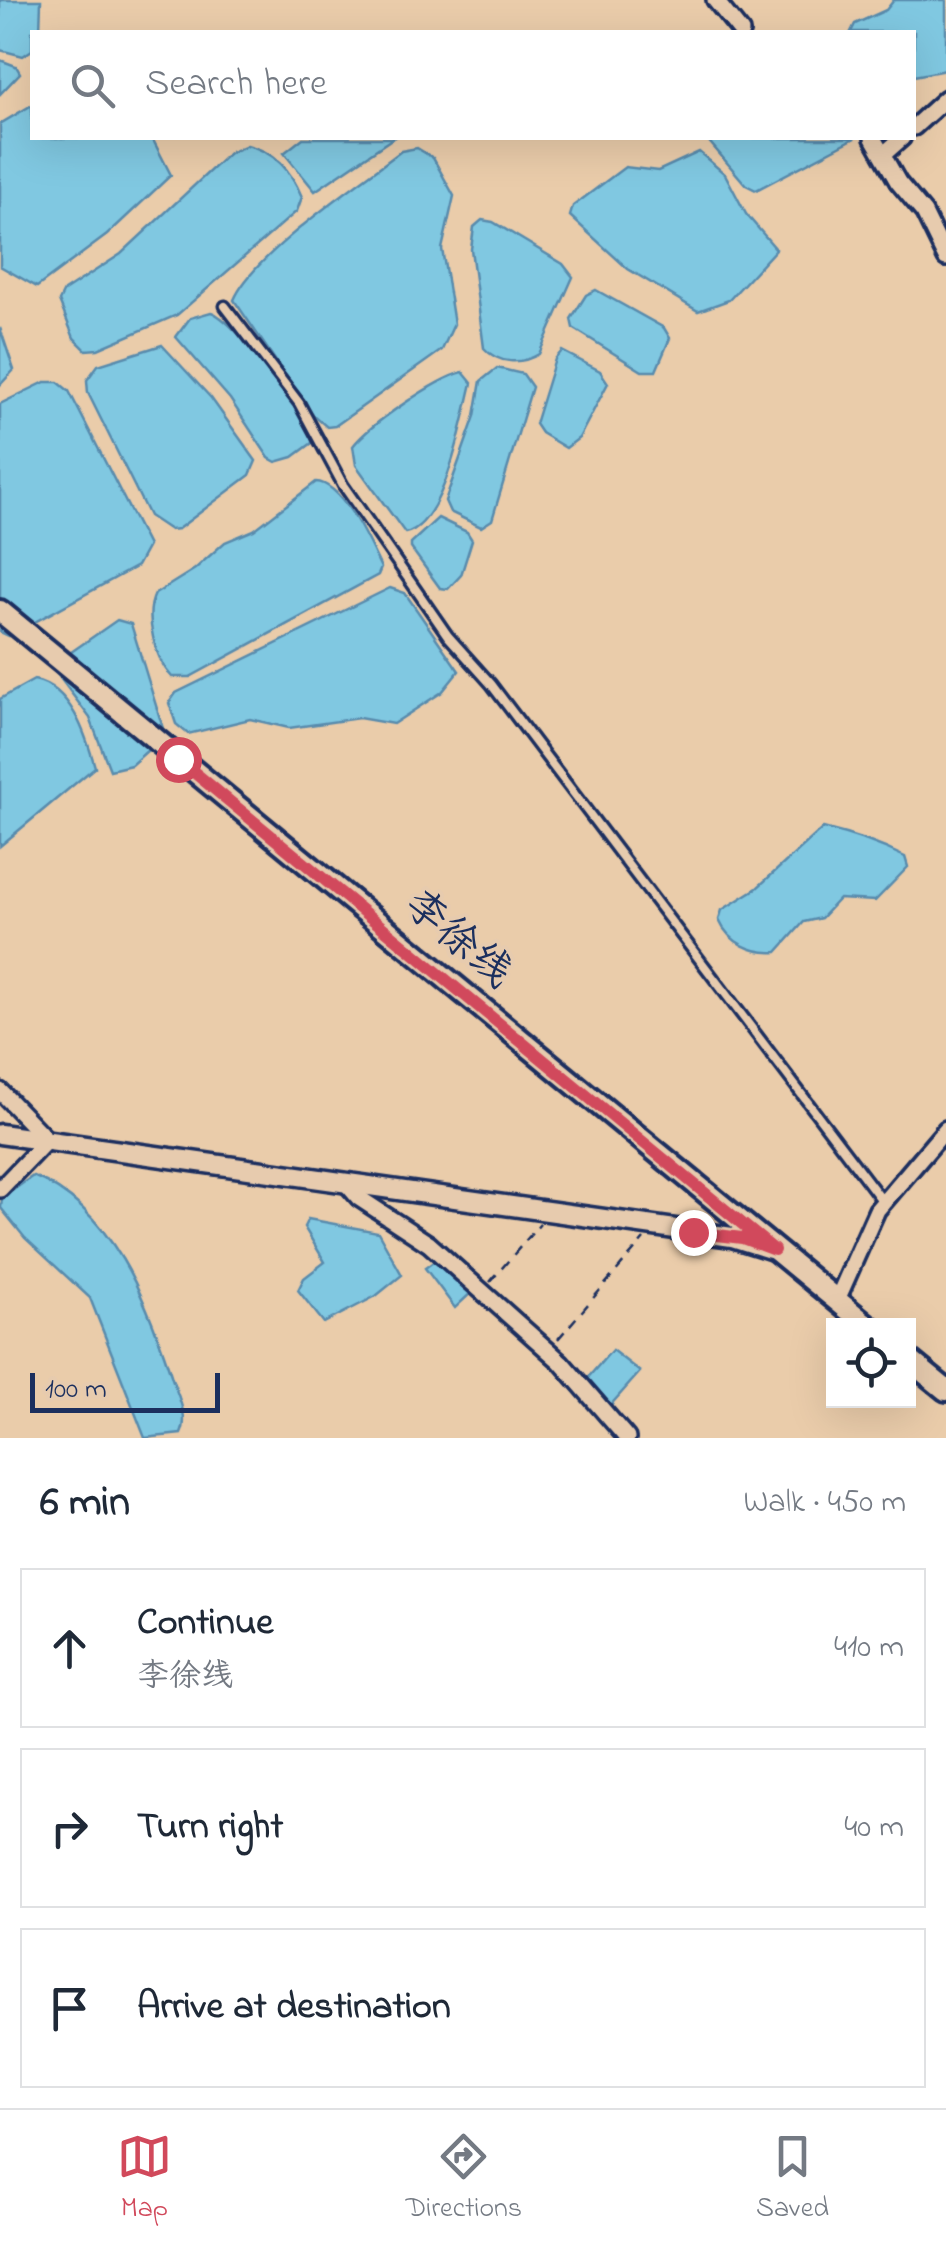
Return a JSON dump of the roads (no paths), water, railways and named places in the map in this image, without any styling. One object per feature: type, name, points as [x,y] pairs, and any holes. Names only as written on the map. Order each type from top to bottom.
[{"type":"main road","name":"李徐线","points":[[0,612],[858,1318]]},
{"type":"main road","points":[[916,1366],[946,1390]]},
{"type":"street","points":[[715,0],[739,30]]},
{"type":"street","points":[[916,125],[946,98]]},
{"type":"street","points":[[874,140],[898,182],[924,213],[946,258]]},
{"type":"street","points":[[884,152],[899,140]]},
{"type":"street","points":[[0,1092],[47,1140]]},
{"type":"street","points":[[837,1300],[884,1204],[946,1129]]},
{"type":"street","points":[[0,1134],[742,1238],[774,1250]]},
{"type":"street","points":[[0,1189],[47,1140]]},
{"type":"street","points":[[346,1183],[359,1198],[429,1244],[482,1291],[548,1351],[627,1438]]},
{"type":"lane","points":[[225,306],[299,402],[343,485],[448,636],[490,684],[884,1204]]},
{"type":"water","points":[[0,0],[41,0],[40,30],[30,30],[30,51],[23,56],[0,50]]},
{"type":"water","points":[[894,0],[946,0],[946,70],[916,76],[916,30],[852,30],[855,24],[886,10]]},
{"type":"water","points":[[0,60],[16,66],[20,73],[0,94]]},
{"type":"water","points":[[30,106],[30,140],[153,140],[171,175],[107,235],[37,287],[0,266],[0,124]]},
{"type":"water","points":[[300,140],[390,140],[315,191],[284,153]]},
{"type":"water","points":[[708,140],[851,140],[756,190],[746,185]]},
{"type":"water","points":[[247,145],[274,157],[293,178],[302,197],[297,211],[177,315],[98,349],[86,350],[74,338],[59,301],[64,291],[121,254],[229,153]]},
{"type":"water","points":[[417,148],[433,158],[454,196],[442,249],[454,324],[442,350],[335,426],[327,427],[312,414],[234,300],[262,262],[309,220],[401,151]]},
{"type":"water","points":[[699,152],[725,174],[746,214],[776,249],[729,300],[698,311],[628,269],[570,216],[573,206],[625,167],[658,171]]},
{"type":"water","points":[[482,220],[493,222],[563,264],[573,277],[539,354],[532,358],[503,360],[484,348],[471,249],[474,227]]},
{"type":"water","points":[[596,290],[664,328],[670,338],[656,371],[642,371],[573,328],[571,319],[586,295]]},
{"type":"water","points":[[211,312],[253,350],[300,414],[312,443],[293,457],[276,462],[269,458],[230,399],[176,337],[190,318]]},
{"type":"water","points":[[0,328],[14,370],[0,385]]},
{"type":"water","points":[[162,345],[211,398],[256,461],[250,475],[178,529],[170,530],[149,516],[88,393],[87,380],[98,365]]},
{"type":"water","points":[[562,351],[600,371],[608,383],[579,438],[566,448],[541,433],[535,424],[555,359]]},
{"type":"water","points":[[497,368],[523,374],[532,387],[492,520],[481,527],[450,512],[445,501],[475,416],[481,381]]},
{"type":"water","points":[[463,372],[472,383],[450,469],[431,512],[419,526],[405,533],[356,465],[353,446],[404,403]]},
{"type":"water","points":[[45,382],[58,382],[69,391],[148,546],[137,566],[9,636],[0,632],[0,404]]},
{"type":"water","points":[[316,482],[326,485],[346,504],[381,568],[378,575],[190,677],[172,677],[153,637],[151,614],[155,594],[195,569],[225,542],[254,530]]},
{"type":"water","points":[[438,518],[467,532],[472,540],[461,575],[448,589],[440,588],[411,548],[411,543]]},
{"type":"water","points":[[390,588],[405,593],[459,671],[442,692],[393,724],[359,718],[289,728],[250,719],[188,734],[176,724],[169,703],[176,693]]},
{"type":"water","points":[[117,620],[131,624],[165,735],[131,765],[110,770],[90,718],[51,666]]},
{"type":"water","points":[[34,680],[47,684],[67,702],[82,727],[95,767],[0,846],[0,699]]},
{"type":"water","points":[[823,828],[895,852],[905,857],[908,867],[875,901],[839,899],[821,918],[804,922],[777,952],[751,949],[735,941],[719,920],[722,910],[757,888]]},
{"type":"water","points":[[33,1176],[85,1210],[123,1260],[150,1317],[179,1397],[184,1420],[181,1434],[145,1438],[90,1298],[25,1238],[1,1208],[2,1198]]},
{"type":"water","points":[[308,1219],[378,1232],[402,1275],[376,1296],[324,1323],[298,1290],[304,1278],[325,1262],[304,1227]]},
{"type":"water","points":[[436,1260],[472,1292],[455,1308],[425,1268]]},
{"type":"water","points":[[612,1350],[640,1372],[607,1409],[585,1381]]}]
